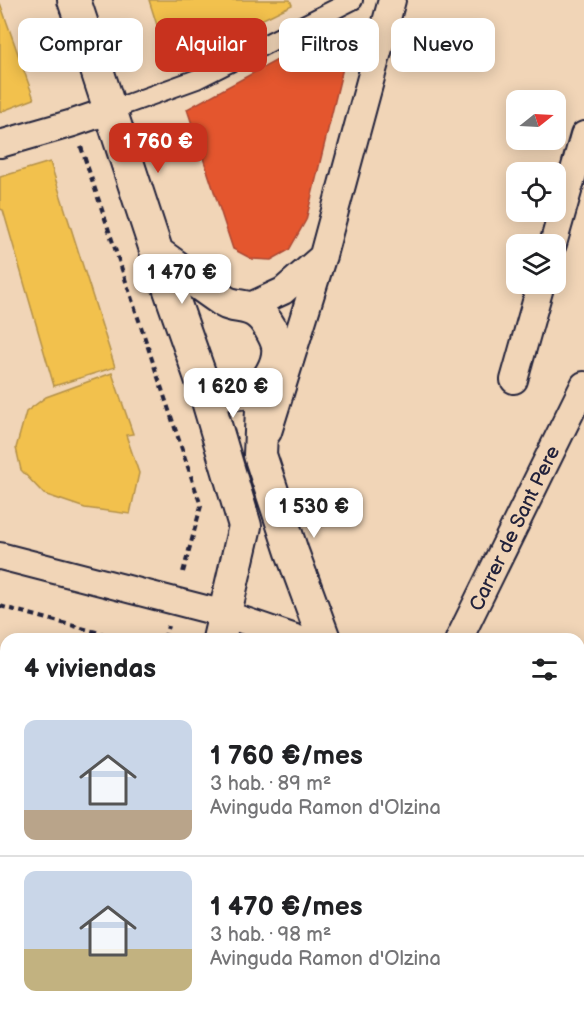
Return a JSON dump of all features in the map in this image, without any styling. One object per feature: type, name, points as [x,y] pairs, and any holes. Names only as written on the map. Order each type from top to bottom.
[{"type":"street","points":[[74,0],[202,384],[244,526],[222,626]]},
{"type":"street","points":[[0,144],[73,123],[197,80],[353,0]]},
{"type":"street","points":[[261,455],[323,255],[392,0]]},
{"type":"street","points":[[556,234],[584,135]]},
{"type":"street","points":[[158,253],[238,305],[260,314],[278,346],[276,363],[262,385],[253,391],[234,394],[218,392],[202,384]]},
{"type":"street","points":[[190,349],[202,320],[215,310],[283,291],[323,255]]},
{"type":"street","points":[[514,380],[539,294]]},
{"type":"street","points":[[262,385],[261,455],[292,552],[322,633]]},
{"type":"street","name":"Carrer de Sant Pere","points":[[462,633],[584,385]]},
{"type":"street","points":[[0,556],[176,601],[222,626],[263,633]]},
{"type":"path","points":[[73,123],[201,506],[176,601]]},
{"type":"path","points":[[0,606],[100,633]]},
{"type":"building: Viviendas","points":[[149,0],[290,0],[292,5],[265,18],[155,19]]},
{"type":"building: Viviendas","points":[[0,3],[18,54],[18,72],[24,72],[34,99],[0,112]]},
{"type":"building: Viviendas","points":[[50,162],[115,367],[54,386],[3,210],[0,209],[0,177]]},
{"type":"building: Viviendas","points":[[112,373],[133,434],[126,435],[139,473],[130,514],[85,508],[44,494],[21,470],[16,448],[26,412],[46,397]]},
{"type":"building: Comercios","points":[[279,59],[279,72],[342,72],[306,220],[289,250],[271,260],[252,259],[233,249],[187,109],[255,72],[267,72],[267,66]]}]
